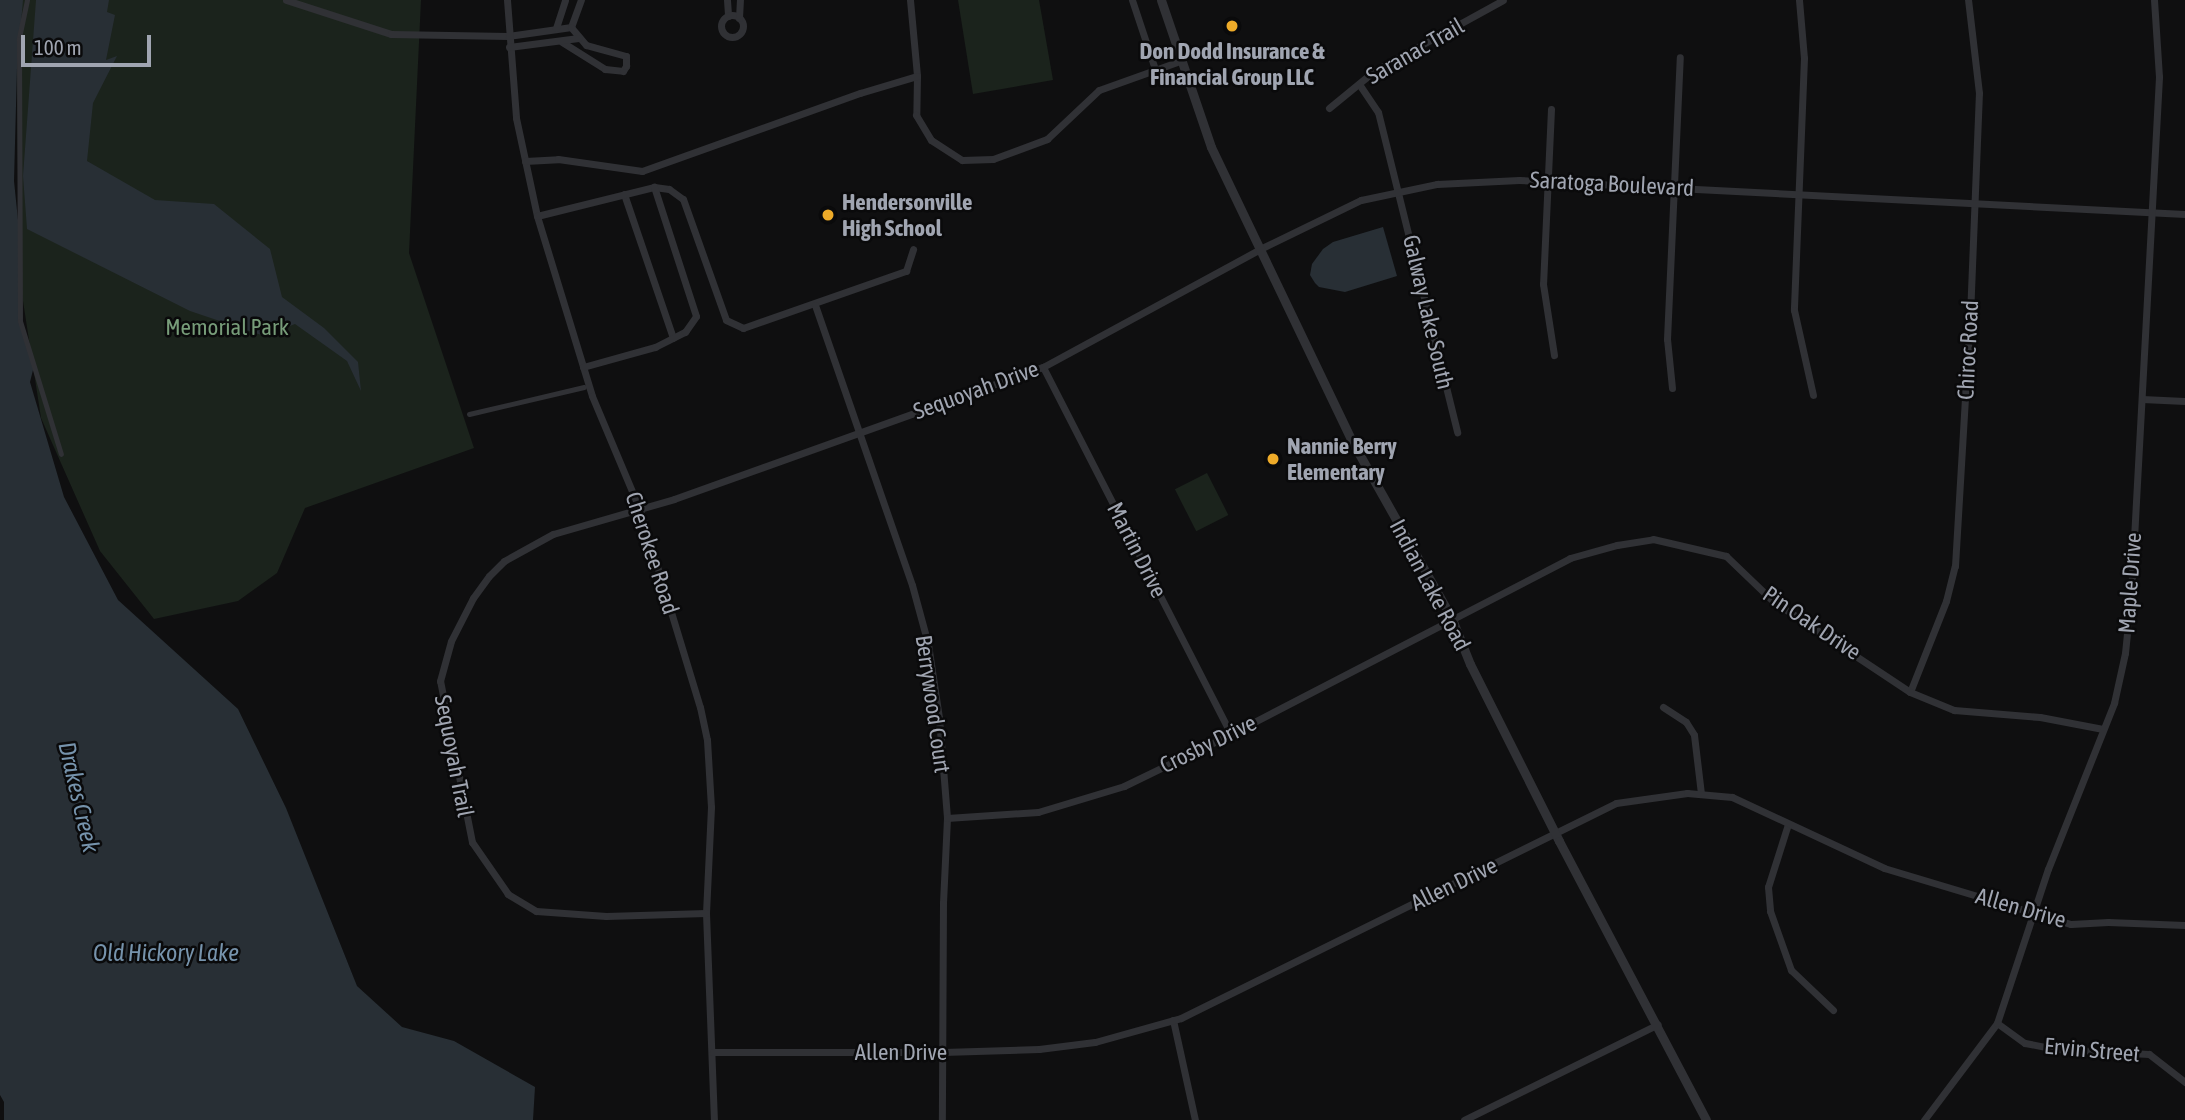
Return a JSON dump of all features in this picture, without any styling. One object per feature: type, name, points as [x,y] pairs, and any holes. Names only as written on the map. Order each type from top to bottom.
[{"type":"street","points":[[27,0],[19,39],[20,321],[61,454]]},
{"type":"street","points":[[286,0],[391,34],[508,36],[571,27]]},
{"type":"street","name":"Cherokee Road","points":[[507,0],[516,118],[537,216],[583,367],[639,510],[701,707],[707,740],[711,807],[706,913],[714,1120]]},
{"type":"street","points":[[556,28],[565,0]]},
{"type":"street","points":[[571,27],[581,0]]},
{"type":"street","points":[[728,0],[728,16],[721,26],[729,37],[741,31],[740,0]]},
{"type":"street","points":[[911,0],[917,76],[916,115],[930,139],[962,160],[980,162],[1047,139],[1099,90],[1183,60]]},
{"type":"street","points":[[1132,0],[1155,69]]},
{"type":"street","name":"Indian Lake Road","points":[[1161,0],[1211,147],[1262,248],[1353,443],[1452,619],[1471,664],[1555,834],[1658,1024],[1706,1120]]},
{"type":"street","name":"Saranac Trail","points":[[1329,107],[1374,72],[1503,0]]},
{"type":"street","points":[[1799,0],[1804,58],[1801,194],[1794,310],[1814,395]]},
{"type":"street","name":"Chiroc Road","points":[[1910,692],[1946,601],[1955,566],[1976,202],[1979,93],[1968,0]]},
{"type":"street","name":"Maple Drive","points":[[1924,1120],[1997,1023],[2033,912],[2114,703],[2125,653],[2159,77],[2154,0]]},
{"type":"street","points":[[728,16],[739,18]]},
{"type":"street","points":[[562,42],[605,69],[623,71],[626,66],[626,57],[620,53],[595,50],[578,38],[571,27]]},
{"type":"street","points":[[509,47],[578,38]]},
{"type":"street","points":[[1672,388],[1667,340],[1680,57]]},
{"type":"street","points":[[526,161],[558,159],[642,171],[860,93],[917,76]]},
{"type":"street","name":"Galway Lake South","points":[[1359,84],[1378,112],[1400,191],[1457,432]]},
{"type":"street","points":[[1551,109],[1543,284],[1554,355]]},
{"type":"street","name":"Saratoga Boulevard","points":[[1262,248],[1360,200],[1478,179],[2185,214]]},
{"type":"street","points":[[537,216],[654,187],[669,188],[683,199],[726,320],[743,328],[816,305],[906,271],[913,248]]},
{"type":"street","points":[[583,367],[655,347],[685,332],[696,316],[654,187]]},
{"type":"street","points":[[624,194],[673,338]]},
{"type":"street","name":"Sequoyah Drive","points":[[674,499],[1044,367],[1262,248]]},
{"type":"street","name":"Berrywood Court","points":[[816,305],[892,519],[928,644],[939,718],[947,818],[942,1120]]},
{"type":"street","name":"Martin Drive","points":[[1044,367],[1231,734]]},
{"type":"street","points":[[469,414],[584,387]]},
{"type":"street","points":[[2142,399],[2185,401]]},
{"type":"street","name":"Sequoyah Trail","points":[[674,499],[553,534],[504,561],[473,598],[451,640],[440,681],[472,842],[508,894],[536,911],[568,915],[706,913]]},
{"type":"street","name":"Pin Oak Drive","points":[[1452,619],[1570,558],[1617,545],[1653,539],[1726,556],[1773,601],[1910,692],[1954,710],[2040,717],[2103,729]]},
{"type":"street","name":"Crosby Drive","points":[[947,818],[1038,812],[1124,786],[1231,734],[1452,619]]},
{"type":"street","points":[[1663,707],[1686,722],[1694,734],[1701,794]]},
{"type":"street","name":"Allen Drive","points":[[713,1052],[943,1052],[1039,1049],[1095,1042],[1174,1020],[1269,976],[1616,803],[1701,794],[1732,797],[1884,868],[2071,924],[2108,922],[2185,925]]},
{"type":"street","points":[[1788,824],[1768,887],[1770,911],[1791,970],[1833,1010]]},
{"type":"street","points":[[1174,1020],[1195,1120]]},
{"type":"street","name":"Ervin Street","points":[[1997,1023],[2025,1043],[2046,1047],[2149,1054],[2185,1082]]},
{"type":"street","points":[[1464,1120],[1658,1024]]},
{"type":"green space","name":"Memorial Park","points":[[16,0],[421,0],[409,253],[474,448],[305,508],[277,573],[238,601],[154,619],[100,551],[41,418],[19,275]]},
{"type":"green space","points":[[958,0],[1039,0],[1053,80],[973,94]]},
{"type":"green space","points":[[1207,473],[1228,515],[1196,531],[1175,489]]},
{"type":"water","name":"Old Hickory Lake","points":[[0,0],[23,0],[17,68],[14,181],[19,230],[20,321],[35,362],[30,382],[64,497],[118,600],[238,709],[286,808],[357,986],[402,1027],[454,1041],[535,1087],[533,1120],[4,1120],[4,1102],[0,1095]]},
{"type":"water","points":[[36,0],[109,0],[107,12],[115,15],[106,60],[117,56],[93,103],[87,161],[155,200],[214,204],[270,249],[282,297],[324,328],[358,362],[361,391],[347,361],[295,324],[264,336],[190,311],[27,229],[23,176]]},
{"type":"water","points":[[1383,227],[1397,276],[1345,292],[1319,287],[1315,283],[1310,275],[1312,264],[1323,249],[1333,242]]},
{"type":"place","name":"Don Dodd Insurance & Financial Group LLC","points":[[1232,26]]},
{"type":"place","name":"Hendersonville High School","points":[[828,215]]},
{"type":"place","name":"Nannie Berry Elementary","points":[[1273,459]]},
{"type":"water label","name":"Drakes Creek","points":[[79,797]]}]
